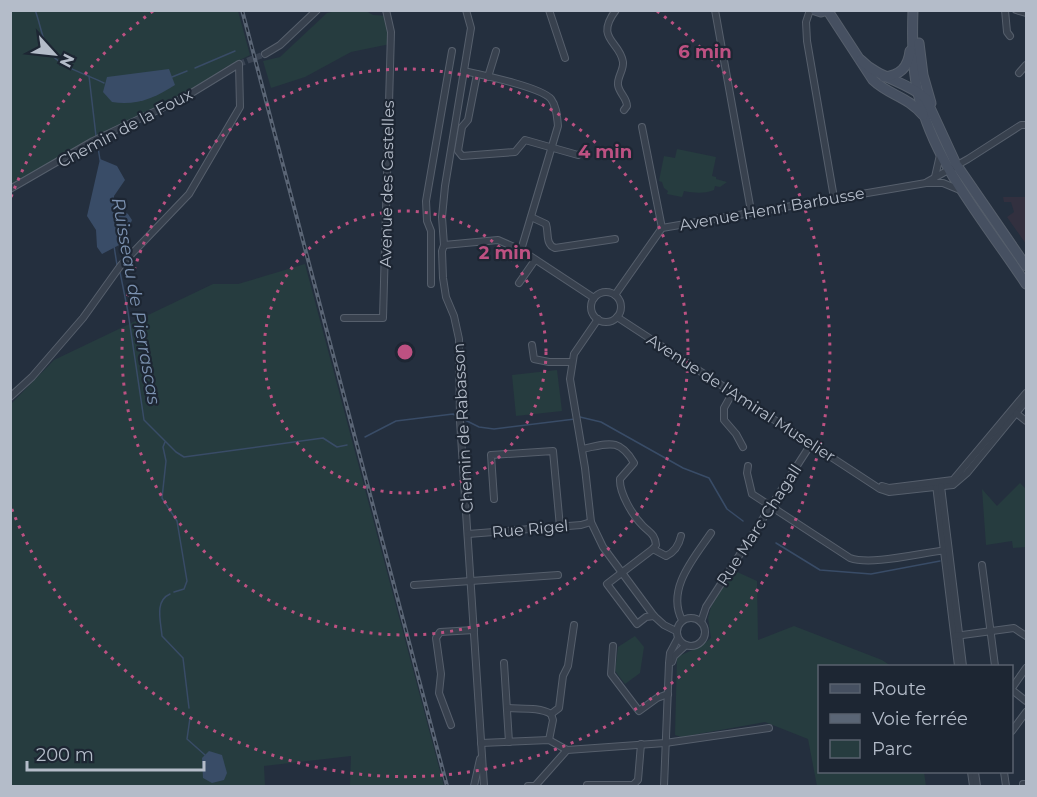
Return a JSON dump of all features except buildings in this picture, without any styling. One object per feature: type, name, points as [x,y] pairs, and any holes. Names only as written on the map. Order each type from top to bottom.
[{"type":"main road","points":[[815,10],[828,11],[873,80],[882,88],[913,103],[926,117]]},
{"type":"main road","points":[[913,10],[914,65],[918,92],[941,153],[1026,266]]},
{"type":"main road","points":[[918,10],[921,64],[938,126]]},
{"type":"main road","points":[[884,77],[900,73],[906,66],[913,31]]},
{"type":"main road","points":[[861,60],[867,67],[918,92],[926,99],[964,191],[1026,284]]},
{"type":"street","points":[[266,53],[280,45],[317,10]]},
{"type":"street","name":"Avenue des Castelles","points":[[344,318],[383,318],[391,32],[386,10]]},
{"type":"street","name":"Chemin de Rabasson","points":[[466,10],[471,28],[450,153],[442,217],[444,245],[442,251],[446,297],[454,316],[459,339],[460,412],[484,786]]},
{"type":"street","points":[[549,10],[565,58]]},
{"type":"street","points":[[616,10],[609,24],[608,33],[622,60],[623,65],[618,82],[620,91],[627,102],[624,110]]},
{"type":"street","points":[[715,10],[751,211]]},
{"type":"street","points":[[810,10],[806,22],[807,41],[834,198]]},
{"type":"street","points":[[1005,10],[1007,32],[1010,36]]},
{"type":"street","points":[[1016,10],[1026,13]]},
{"type":"street","points":[[431,284],[431,231],[427,221],[426,201],[452,51]]},
{"type":"street","points":[[489,77],[496,51]]},
{"type":"street","name":"Chemin de la Foux","points":[[10,189],[93,141],[169,105],[239,64],[240,107],[189,194],[121,265],[77,325],[10,397]]},
{"type":"street","points":[[1019,73],[1026,65]]},
{"type":"street","points":[[464,71],[537,90],[550,98],[557,111],[558,126],[521,250]]},
{"type":"street","points":[[477,74],[468,120],[462,127],[458,151],[462,156],[515,152],[525,140],[578,155],[584,152]]},
{"type":"street","points":[[943,183],[968,159],[1021,124],[1026,125]]},
{"type":"street","points":[[642,127],[662,228]]},
{"type":"street","points":[[434,150],[450,153]]},
{"type":"street","points":[[935,178],[941,153]]},
{"type":"street","name":"Avenue Henri Barbusse","points":[[926,183],[955,169]]},
{"type":"street","name":"Avenue Henri Barbusse","points":[[615,295],[662,228],[751,211],[926,183],[943,183],[964,191]]},
{"type":"street","points":[[531,217],[546,224],[548,241],[555,248],[615,239]]},
{"type":"street","points":[[444,245],[498,240],[521,250],[594,298]]},
{"type":"street","points":[[519,283],[535,260]]},
{"type":"street","points":[[604,292],[615,295],[621,305],[617,317],[606,322],[598,319],[591,307],[594,298],[604,292]]},
{"type":"street","name":"Avenue de l'Amiral Muselier","points":[[617,317],[880,489],[889,492],[938,485]]},
{"type":"street","points":[[582,449],[611,443],[620,445],[628,452],[634,463],[620,479],[620,492],[643,526],[651,531],[655,538],[656,545],[653,549],[623,572],[607,584],[637,624],[646,617],[656,618],[681,621],[688,617],[701,622],[705,629],[704,638],[695,646],[686,645],[656,618],[623,572],[603,547],[591,522],[570,379],[572,362],[579,345],[598,319]]},
{"type":"street","points":[[532,345],[534,359],[549,362],[572,362]]},
{"type":"street","points":[[732,392],[724,408],[724,420],[743,447]]},
{"type":"street","points":[[938,485],[957,476],[1026,393]]},
{"type":"street","points":[[938,485],[953,485],[959,481],[1026,401]]},
{"type":"street","points":[[1016,413],[1026,422]]},
{"type":"street","name":"Rue Marc Chagall","points":[[695,618],[706,607],[811,444]]},
{"type":"street","points":[[494,499],[491,455],[554,451],[560,527]]},
{"type":"street","points":[[748,466],[747,473],[752,494],[849,558],[857,560],[946,550]]},
{"type":"street","points":[[938,485],[958,665]]},
{"type":"street","name":"Rue Rigel","points":[[468,534],[560,527],[591,522]]},
{"type":"street","points":[[664,786],[670,653],[681,621],[677,603],[680,583],[711,533]]},
{"type":"street","points":[[653,549],[666,556],[669,555],[680,543],[681,536]]},
{"type":"street","points":[[982,565],[995,665]]},
{"type":"street","points":[[414,585],[558,575]]},
{"type":"street","name":"Rue Marc Chagall","points":[[701,622],[706,607]]},
{"type":"street","points":[[551,714],[559,708],[574,625]]},
{"type":"street","points":[[956,636],[1014,628],[1026,636]]},
{"type":"street","points":[[451,725],[439,693],[441,674],[436,638],[440,632],[474,630]]},
{"type":"street","points":[[956,636],[963,665]]},
{"type":"street","points":[[669,668],[674,656],[686,645]]},
{"type":"street","points":[[613,646],[611,674],[639,711],[657,698],[668,694]]},
{"type":"street","points":[[504,663],[509,742]]},
{"type":"street","points":[[1013,686],[1026,668]]},
{"type":"street","points":[[1013,691],[1026,701]]},
{"type":"street","points":[[508,708],[538,710],[551,714]]},
{"type":"street","points":[[1013,728],[1026,712]]},
{"type":"street","points":[[549,740],[553,720],[551,714]]},
{"type":"street","points":[[481,743],[549,740],[567,750],[665,742],[769,728]]},
{"type":"street","name":"Chemin de Rabasson","points":[[474,786],[481,743]]},
{"type":"street","points":[[587,785],[633,785],[638,780],[641,744]]},
{"type":"street","points":[[528,786],[535,786],[567,750]]},
{"type":"shaded area","points":[[1003,197],[1026,197],[1026,244],[1007,217],[1014,212],[1011,202],[1004,202]]},
{"type":"green space","points":[[11,11],[238,11],[250,55],[226,67],[187,93],[11,186]]},
{"type":"green space","points":[[366,11],[373,15],[389,16],[390,44],[351,52],[305,77],[271,88],[263,61],[280,57],[327,13]]},
{"type":"green space","points":[[677,149],[716,157],[712,176],[727,182],[706,192],[684,191],[682,197],[667,194],[668,191],[659,181],[664,156],[675,158]]},
{"type":"green space","points":[[305,264],[444,786],[350,786],[351,756],[264,766],[265,786],[11,786],[11,404],[54,360],[213,284],[238,284]]},
{"type":"green space","points":[[557,370],[562,411],[516,416],[512,375]]},
{"type":"green space","points":[[1020,483],[1026,489],[1026,547],[1013,548],[1012,541],[986,545],[982,489],[997,506]]},
{"type":"green space","points":[[733,570],[757,581],[758,640],[794,626],[890,665],[818,665],[818,773],[924,773],[926,786],[817,786],[808,739],[765,722],[681,737],[675,735],[677,657],[701,646],[711,638],[708,618],[711,607]]},
{"type":"green space","points":[[635,636],[644,647],[640,673],[625,684],[615,671],[618,647]]},
{"type":"water","points":[[169,69],[175,85],[145,100],[129,103],[112,102],[103,92],[107,77]]},
{"type":"water","points":[[100,159],[117,166],[125,180],[114,196],[114,203],[132,220],[123,243],[102,254],[97,247],[96,230],[87,216]]},
{"type":"water","points":[[209,751],[222,755],[227,773],[224,780],[212,783],[203,778],[202,758]]},
{"type":"waterway","points":[[35,10],[44,40],[53,56],[69,68],[104,83]]},
{"type":"waterway","points":[[195,68],[235,51]]},
{"type":"waterway","points":[[172,77],[187,71]]},
{"type":"waterway","name":"Ruisseau de Pierrascas","points":[[89,76],[96,136]]},
{"type":"waterway","name":"Ruisseau de Pierrascas","points":[[97,141],[100,160]]},
{"type":"waterway","name":"Ruisseau de Pierrascas","points":[[114,246],[117,265]]},
{"type":"waterway","name":"Ruisseau de Pierrascas","points":[[120,272],[144,420],[176,452],[184,457],[323,438],[337,447],[347,445]]},
{"type":"waterway","name":"Ruisseau de Pierrascas","points":[[365,437],[396,421],[453,414],[458,417]]},
{"type":"waterway","name":"Ruisseau de Pierrascas","points":[[580,417],[601,422],[683,468],[709,478],[727,509],[743,521]]},
{"type":"waterway","name":"Ruisseau de Pierrascas","points":[[463,419],[479,427],[494,429],[575,419]]},
{"type":"waterway","points":[[165,442],[163,447],[166,461],[162,498],[177,521],[187,581],[184,589],[174,592]]},
{"type":"waterway","name":"Ruisseau de Pierrascas","points":[[776,543],[820,570],[871,574],[940,561]]},
{"type":"waterway","points":[[170,594],[165,597],[160,607],[162,636],[183,658],[189,708]]},
{"type":"waterway","points":[[190,718],[187,739],[205,755]]},
{"type":"tunnel","points":[[239,64],[265,54]]},
{"type":"railway","points":[[242,10],[447,786]]}]
